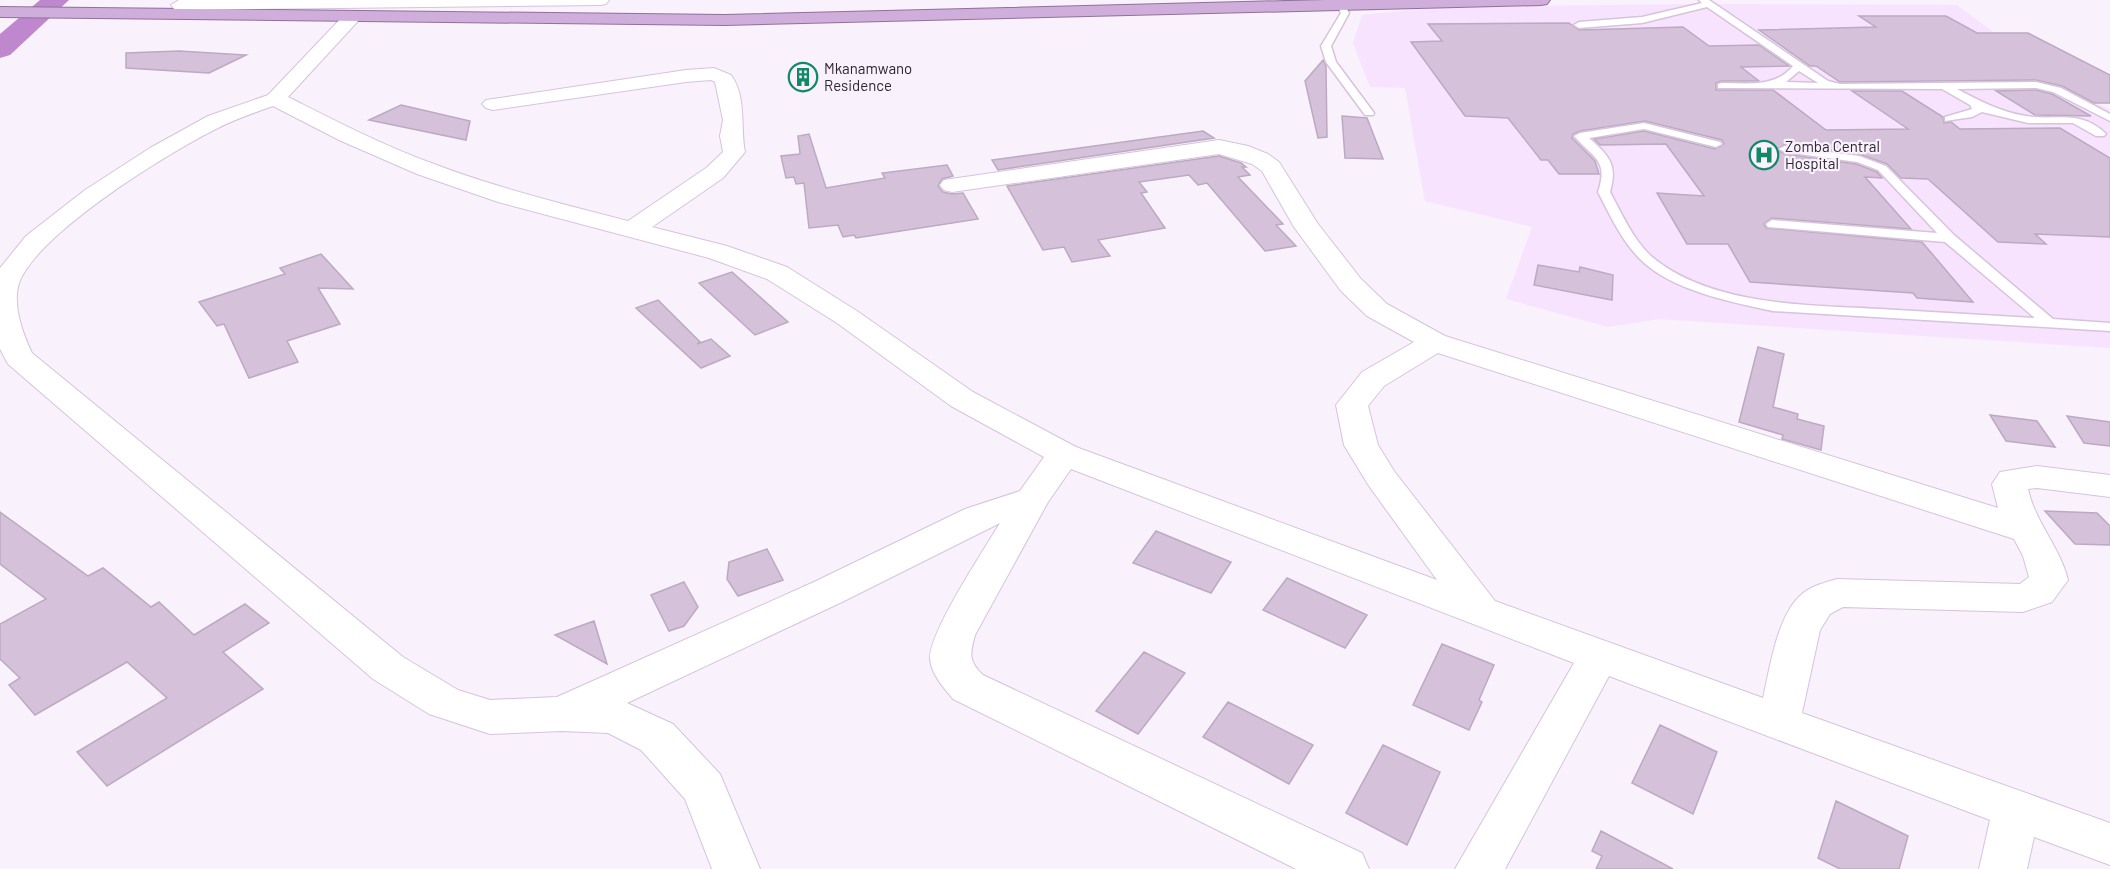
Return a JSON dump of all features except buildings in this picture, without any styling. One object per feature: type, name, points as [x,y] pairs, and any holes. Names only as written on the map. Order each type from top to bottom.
[{"type":"highway","points":[[5,12],[81,12],[179,6],[352,16],[725,20],[1541,0]]},
{"type":"street","points":[[473,19],[489,0]]},
{"type":"street","points":[[179,6],[600,0]]},
{"type":"street","points":[[352,16],[275,99],[251,106],[204,126],[109,184],[50,227],[34,242],[20,258],[5,283],[3,309],[6,329],[19,358],[388,668],[444,702],[490,717],[562,714],[614,716],[657,737],[704,788],[736,869]]},
{"type":"street","points":[[494,104],[686,76],[714,74],[724,79],[734,120],[731,136],[734,152],[729,160],[703,182],[673,199],[632,230]]},
{"type":"street","points":[[275,99],[347,135],[426,169],[507,197],[718,252],[777,273],[847,317],[962,399],[1064,454],[1599,656],[1779,720],[2110,844]]},
{"type":"street","points":[[952,185],[1206,148],[1219,147],[1240,151],[1260,159],[1270,167],[1307,227],[1352,285],[1377,310],[1435,342],[2027,530]]},
{"type":"street","points":[[1435,342],[1373,379],[1352,405],[1361,445],[1381,478],[1481,611]]},
{"type":"street","points":[[1064,454],[1032,499],[955,634],[949,653],[953,672],[968,687],[1345,869]]},
{"type":"street","points":[[1779,720],[1800,628],[1816,604],[1837,592],[2023,598],[2038,592],[2049,580],[2047,566],[2027,530],[2009,488],[2012,480],[2018,477],[2037,477],[2110,486]]},
{"type":"street","points":[[562,714],[828,592],[978,518],[1032,499]]},
{"type":"street","points":[[1479,869],[1599,656]]},
{"type":"street","points":[[2002,869],[2016,808]]},
{"type":"lane","points":[[1579,25],[1642,20],[1706,2],[1818,80],[1840,87]]},
{"type":"lane","points":[[1340,4],[1345,13],[1326,46],[1331,62],[1369,113]]},
{"type":"lane","points":[[1772,85],[1785,80],[1798,66]]},
{"type":"lane","points":[[1722,86],[1772,85],[1808,88],[2037,85],[2057,90],[2110,118]]},
{"type":"lane","points":[[1942,85],[1975,105],[2028,120],[2075,120],[2100,134]]},
{"type":"lane","points":[[1949,119],[1974,113],[1978,110],[1975,105]]},
{"type":"lane","points":[[1716,144],[1644,126],[1580,136],[1603,156],[1609,166],[1609,179],[1604,192],[1617,218],[1647,258],[1666,272],[1726,297],[1773,307],[2110,327]]},
{"type":"lane","points":[[1785,149],[1872,162],[1888,174],[1949,238],[2049,323]]},
{"type":"lane","points":[[1772,224],[1949,238]]},
{"type":"shaded area","name":"Zomba Central Hospital","points":[[1708,4],[1957,5],[2047,77],[2110,110],[2110,348],[1659,319],[1608,327],[1506,299],[1532,227],[1425,201],[1405,88],[1370,87],[1353,43],[1362,15],[1440,7]]},
{"type":"waterway","points":[[0,49],[56,0]]},
{"type":"place","name":"Mkanamwano Residence","points":[[803,77]]},
{"type":"place","name":"Zomba Central Hospital","points":[[1764,155]]}]
